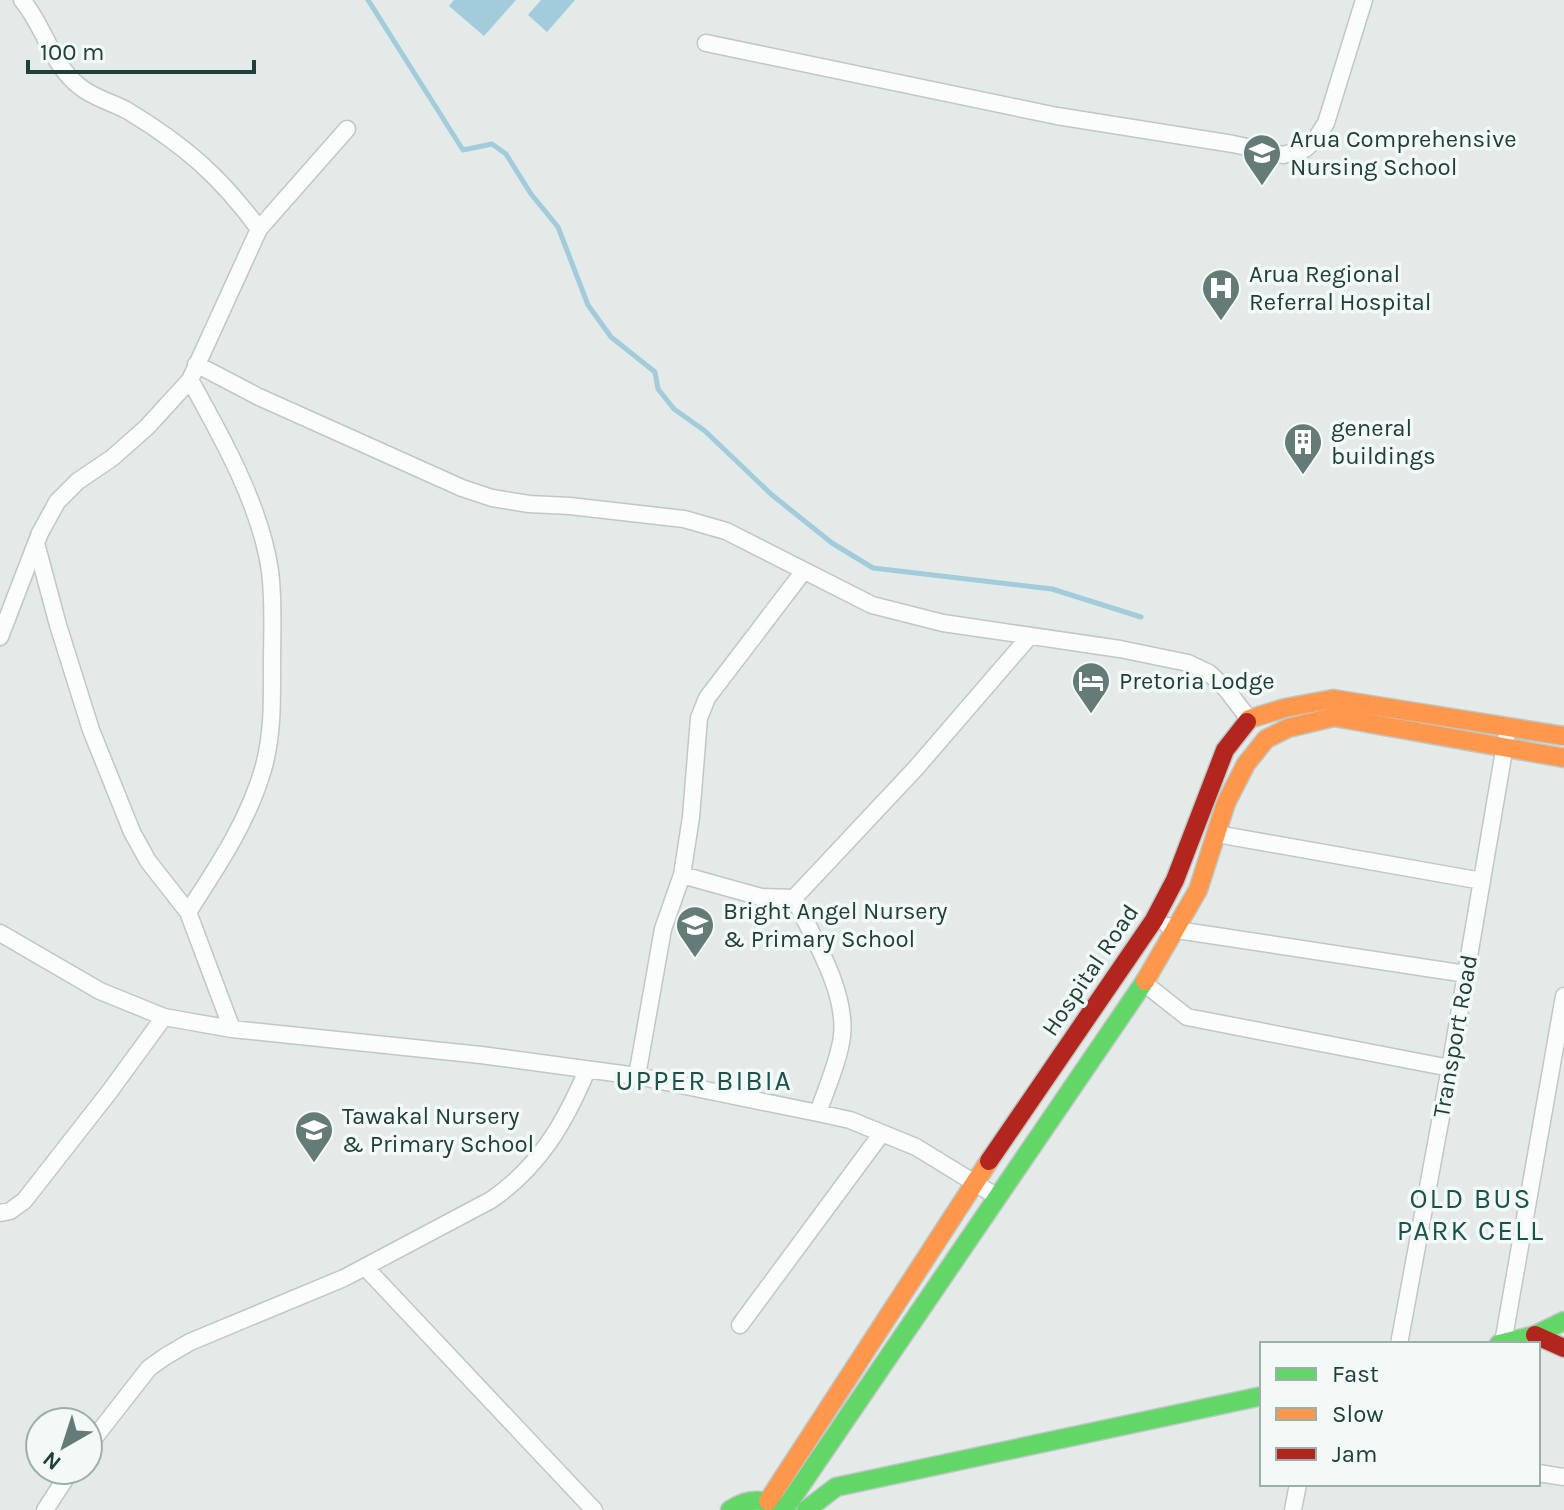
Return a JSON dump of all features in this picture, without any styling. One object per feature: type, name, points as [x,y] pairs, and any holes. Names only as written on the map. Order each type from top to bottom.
[{"type":"main road","points":[[1249,719],[1333,699],[1564,736]]},
{"type":"main road","name":"Hospital Road","points":[[778,1507],[1144,983],[1198,890],[1226,803],[1246,764],[1266,739],[1288,728],[1334,717],[1564,758]]},
{"type":"main road","name":"Hospital Road","points":[[778,1507],[975,1181],[1154,920],[1175,880],[1225,750],[1249,719]]},
{"type":"main road","points":[[1509,1342],[1535,1335],[1564,1321]]},
{"type":"main road","points":[[1535,1335],[1564,1348]]},
{"type":"main road","points":[[806,1510],[836,1487],[1260,1396]]},
{"type":"main road","points":[[730,1510],[739,1503],[754,1499],[778,1507]]},
{"type":"street","points":[[22,0],[38,20],[65,74],[89,93],[124,109],[198,159],[259,229]]},
{"type":"street","points":[[706,43],[1057,116],[1283,155],[1305,149],[1326,123],[1364,0]]},
{"type":"street","points":[[0,637],[36,543],[57,502],[78,481],[112,458],[147,427],[190,380],[259,229],[347,129]]},
{"type":"street","points":[[196,364],[259,397],[482,495],[529,504],[684,519],[726,531],[872,605],[943,623],[1120,649],[1188,663],[1209,673],[1249,719]]},
{"type":"street","points":[[188,912],[231,846],[263,768],[273,722],[272,598],[264,543],[258,520],[190,380]]},
{"type":"street","points":[[36,543],[91,730],[132,832],[148,861],[188,912],[232,1029]]},
{"type":"street","points":[[637,1076],[663,929],[682,875],[691,817],[699,718],[707,698],[803,572]]},
{"type":"street","points":[[682,875],[761,897],[794,898],[916,768],[1029,637]]},
{"type":"street","name":"Transport Road","points":[[1399,1342],[1450,1068],[1507,727]]},
{"type":"street","points":[[1217,834],[1482,881]]},
{"type":"street","points":[[794,898],[840,997],[843,1015],[842,1038],[818,1113]]},
{"type":"street","points":[[1154,920],[1177,930],[1466,974]]},
{"type":"street","points":[[0,933],[100,991],[164,1017],[232,1029],[637,1076],[818,1113],[850,1120],[916,1147],[996,1196]]},
{"type":"street","points":[[1144,983],[1187,1017],[1450,1068]]},
{"type":"street","points":[[1501,1342],[1564,996]]},
{"type":"street","points":[[0,1230],[5,1212],[24,1201],[164,1017]]},
{"type":"street","points":[[104,1426],[149,1368],[166,1356],[190,1342],[365,1267],[510,1187],[539,1158],[555,1136],[571,1110],[587,1070]]},
{"type":"street","points":[[740,1325],[882,1133]]},
{"type":"street","points":[[365,1267],[594,1510]]},
{"type":"street","points":[[1540,1473],[1564,1477]]},
{"type":"street","points":[[45,1510],[61,1486]]},
{"type":"street","points":[[1293,1510],[1298,1486]]},
{"type":"water","points":[[454,0],[516,0],[484,36],[449,6]]},
{"type":"water","points":[[541,0],[575,0],[547,32],[528,15]]},
{"type":"waterway","points":[[368,0],[463,150],[492,144],[506,154],[531,194],[558,227],[588,305],[611,337],[655,372],[658,389],[674,409],[705,431],[772,495],[832,543],[873,568],[1052,589],[1141,617]]},
{"type":"traffic: fast","points":[[784,1510],[1145,981]]},
{"type":"traffic: fast","points":[[1507,1342],[1535,1335],[1564,1321]]},
{"type":"traffic: fast","points":[[806,1510],[836,1487],[1260,1396]]},
{"type":"traffic: fast","points":[[730,1510],[756,1501],[782,1510]]},
{"type":"traffic: slow","points":[[1247,722],[1285,708],[1333,699],[1564,736]]},
{"type":"traffic: slow","points":[[1145,981],[1198,890],[1226,803],[1246,764],[1266,739],[1288,728],[1334,717],[1564,758]]},
{"type":"traffic: slow","points":[[768,1501],[989,1161]]},
{"type":"traffic: jam","points":[[989,1161],[1154,920],[1175,880],[1225,750],[1247,722]]},
{"type":"traffic: jam","points":[[1535,1335],[1564,1348]]},
{"type":"place","name":"Arua Comprehensive Nursing School","points":[[1262,187]]},
{"type":"place","name":"Arua Regional Referral Hospital","points":[[1221,322]]},
{"type":"place","name":"general buildings","points":[[1303,476]]},
{"type":"place","name":"Pretoria Lodge","points":[[1091,715]]},
{"type":"place","name":"Bright Angel Nursery & Primary School","points":[[695,959]]},
{"type":"place","name":"Tawakal Nursery & Primary School","points":[[314,1164]]},
{"type":"district","name":"UPPER BIBIA","points":[[704,1080]]},
{"type":"district","name":"OLD BUS PARK CELL","points":[[1471,1214]]}]
